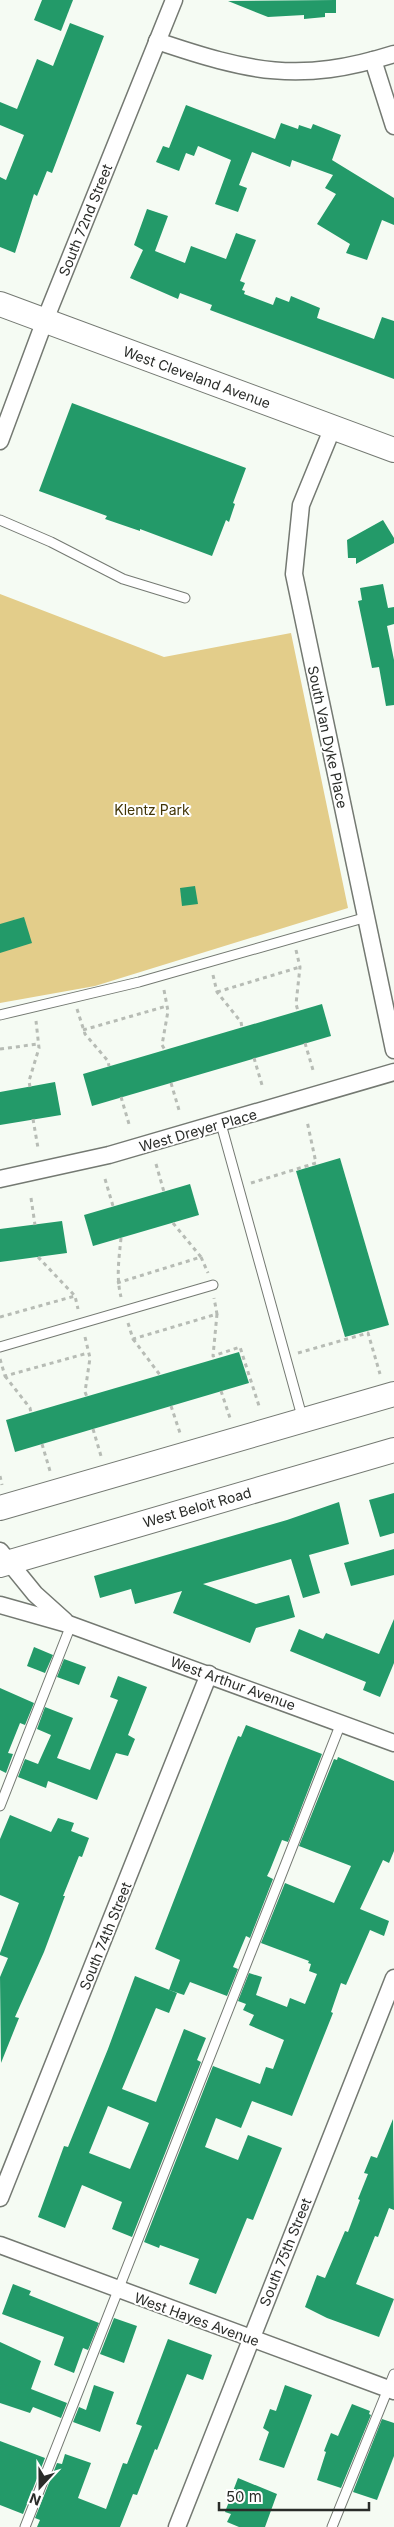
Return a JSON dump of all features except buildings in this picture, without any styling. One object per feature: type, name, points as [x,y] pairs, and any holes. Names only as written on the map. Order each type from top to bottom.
[{"type":"main road","name":"West Cleveland Avenue","points":[[0,304],[394,450]]},
{"type":"main road","points":[[0,1508],[394,1394]]},
{"type":"main road","name":"West Beloit Road","points":[[3,1559],[394,1450]]},
{"type":"street","name":"South 72nd Street","points":[[0,441],[45,320],[174,0]]},
{"type":"street","points":[[157,41],[219,62],[271,72],[316,71],[394,54]]},
{"type":"street","points":[[373,60],[394,126]]},
{"type":"street","name":"South Van Dyke Place","points":[[332,427],[301,505],[294,574],[394,1050]]},
{"type":"street","name":"West Dreyer Place","points":[[0,1178],[109,1155],[221,1124],[394,1072]]},
{"type":"street","name":"West Arthur Avenue","points":[[3,1559],[35,1594],[71,1625]]},
{"type":"street","name":"West Arthur Avenue","points":[[0,1604],[71,1625],[210,1674],[394,1743]]},
{"type":"street","name":"South 74th Street","points":[[0,2198],[210,1674]]},
{"type":"street","name":"South 75th Street","points":[[177,2527],[394,1978]]},
{"type":"street","name":"West Hayes Avenue","points":[[0,2245],[251,2339],[392,2385]]},
{"type":"lane","points":[[0,520],[51,542],[123,579],[185,598]]},
{"type":"lane","points":[[0,1015],[74,999],[367,917]]},
{"type":"lane","points":[[221,1124],[303,1420]]},
{"type":"lane","points":[[0,1346],[212,1285]]},
{"type":"lane","points":[[0,1806],[71,1625]]},
{"type":"lane","points":[[25,2527],[341,1724]]},
{"type":"lane","points":[[332,2527],[392,2385]]},
{"type":"path","points":[[293,938],[300,967],[296,1004],[298,1011]]},
{"type":"path","points":[[210,962],[217,992],[241,1022],[242,1028]]},
{"type":"path","points":[[217,992],[300,967]]},
{"type":"path","points":[[161,975],[167,1006],[162,1044],[165,1050]]},
{"type":"path","points":[[74,999],[83,1030],[109,1066]]},
{"type":"path","points":[[83,1030],[167,1006]]},
{"type":"path","points":[[30,1087],[29,1081],[38,1044],[34,1008]]},
{"type":"path","points":[[305,1043],[313,1070]]},
{"type":"path","points":[[0,1049],[38,1044]]},
{"type":"path","points":[[254,1058],[262,1085]]},
{"type":"path","points":[[171,1083],[179,1110]]},
{"type":"path","points":[[121,1097],[129,1124]]},
{"type":"path","points":[[33,1119],[38,1148]]},
{"type":"path","points":[[239,1187],[316,1162],[307,1120]]},
{"type":"path","points":[[156,1164],[164,1192]]},
{"type":"path","points":[[105,1179],[113,1206]]},
{"type":"path","points":[[31,1198],[35,1225]]},
{"type":"path","points":[[173,1223],[202,1258]]},
{"type":"path","points":[[117,1283],[121,1238]]},
{"type":"path","points":[[38,1257],[75,1296]]},
{"type":"path","points":[[217,1314],[212,1356],[240,1347],[260,1409]]},
{"type":"path","points":[[286,1358],[309,1348],[368,1333],[380,1374]]},
{"type":"path","points":[[133,1339],[160,1375]]},
{"type":"path","points":[[5,1376],[88,1353],[90,1358],[86,1396]]},
{"type":"path","points":[[0,1359],[5,1376],[30,1408],[31,1413]]},
{"type":"path","points":[[221,1391],[230,1418]]},
{"type":"path","points":[[171,1406],[180,1433]]},
{"type":"path","points":[[93,1429],[101,1456]]},
{"type":"path","points":[[42,1444],[50,1471]]},
{"type":"path","points":[[0,1476],[2,1485]]},
{"type":"green space","name":"Klentz Park","points":[[0,594],[164,657],[291,633],[348,908],[95,986],[0,1003]]}]
